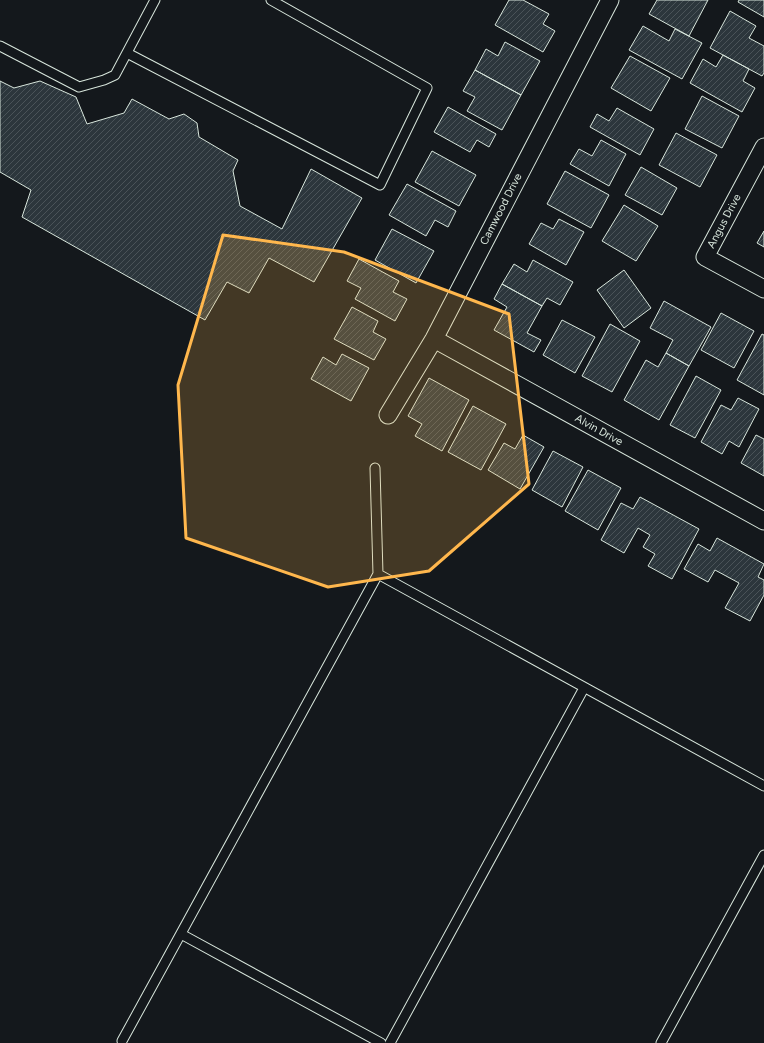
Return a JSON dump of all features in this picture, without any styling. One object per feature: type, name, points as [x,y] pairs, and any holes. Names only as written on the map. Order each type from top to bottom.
[{"type":"street","name":"Camwood Drive","points":[[388,415],[434,339],[610,0]]},
{"type":"street","name":"Angus Drive","points":[[764,147],[705,257],[764,289]]},
{"type":"street","name":"Alvin Drive","points":[[434,339],[764,520]]},
{"type":"lane","points":[[0,46],[79,87],[104,80],[115,75],[155,0]]},
{"type":"lane","points":[[127,53],[380,185],[427,88],[271,0]]},
{"type":"lane","points":[[122,1041],[378,574],[375,468]]},
{"type":"lane","points":[[378,574],[764,786]]},
{"type":"lane","points":[[390,1043],[584,688]]},
{"type":"lane","points":[[661,1043],[764,855]]},
{"type":"lane","points":[[181,934],[381,1043]]},
{"type":"highlighted area","points":[[223,235],[344,252],[509,314],[529,484],[429,571],[328,587],[186,538],[178,385]]},
{"type":"building","points":[[509,0],[523,0],[549,14],[543,24],[555,31],[543,52],[495,25]]},
{"type":"building","points":[[657,0],[708,0],[689,36],[649,14]]},
{"type":"building","points":[[739,0],[764,0],[764,17],[738,2]]},
{"type":"building","points":[[730,11],[756,26],[749,38],[764,46],[764,73],[762,76],[710,48]]},
{"type":"building","points":[[643,26],[669,41],[675,29],[702,43],[682,79],[629,50]]},
{"type":"building","points":[[505,42],[540,61],[521,95],[475,70],[486,49],[498,56]]},
{"type":"building","points":[[723,55],[749,69],[743,81],[755,88],[742,112],[690,83],[703,59],[716,67]]},
{"type":"building","points":[[630,56],[670,78],[651,111],[611,88]]},
{"type":"building","points":[[475,70],[521,95],[502,130],[467,111],[475,97],[463,91]]},
{"type":"building","points":[[0,81],[14,88],[40,81],[76,97],[87,124],[124,113],[132,99],[169,119],[184,114],[197,123],[199,137],[238,160],[233,171],[240,206],[282,229],[311,169],[362,198],[314,282],[269,258],[249,293],[227,282],[205,320],[22,217],[31,190],[0,172]]},
{"type":"building","points":[[702,96],[739,116],[722,148],[685,129]]},
{"type":"building","points":[[448,107],[496,134],[489,147],[477,140],[470,152],[434,132]]},
{"type":"building","points":[[617,108],[654,129],[640,155],[590,127],[597,114],[609,121]]},
{"type":"building","points":[[676,133],[717,155],[700,187],[659,165]]},
{"type":"building","points":[[601,140],[626,154],[609,186],[570,164],[579,149],[592,156]]},
{"type":"building","points":[[432,151],[476,175],[459,206],[415,182]]},
{"type":"building","points":[[641,167],[677,188],[662,215],[625,195]]},
{"type":"building","points":[[565,171],[609,195],[591,228],[547,204]]},
{"type":"building","points":[[407,184],[456,211],[448,227],[435,220],[426,236],[389,215]]},
{"type":"building","points":[[624,205],[658,226],[636,261],[602,241]]},
{"type":"building","points":[[559,219],[584,232],[566,265],[529,244],[541,223],[553,229]]},
{"type":"building","points":[[392,229],[434,251],[416,283],[375,260]]},
{"type":"building","points":[[764,231],[764,247],[757,243]]},
{"type":"building","points":[[359,259],[399,281],[393,292],[407,299],[395,321],[355,299],[361,288],[347,281]]},
{"type":"building","points":[[533,260],[573,282],[560,305],[547,298],[542,306],[502,284],[514,264],[527,272]]},
{"type":"building","points":[[624,270],[651,308],[624,328],[597,290]]},
{"type":"building","points":[[502,284],[542,306],[527,333],[541,340],[534,352],[494,330],[507,307],[494,299]]},
{"type":"building","points":[[664,301],[711,327],[689,366],[666,353],[673,340],[650,328]]},
{"type":"building","points":[[352,307],[378,321],[373,332],[386,339],[374,360],[334,339]]},
{"type":"building","points":[[721,313],[754,331],[734,368],[701,350]]},
{"type":"building","points":[[562,320],[595,337],[575,373],[543,355]]},
{"type":"building","points":[[610,324],[640,341],[612,392],[582,376]]},
{"type":"building","points":[[762,334],[764,335],[764,395],[737,380]]},
{"type":"building","points":[[666,353],[689,366],[659,420],[624,400],[646,360],[658,367]]},
{"type":"building","points":[[342,354],[369,368],[351,401],[311,379],[323,357],[336,365]]},
{"type":"building","points":[[696,376],[721,390],[695,438],[670,425]]},
{"type":"building","points":[[429,378],[469,400],[442,451],[415,436],[422,424],[408,416]]},
{"type":"building","points":[[738,398],[759,409],[739,447],[729,441],[722,454],[701,442],[721,405],[731,410]]},
{"type":"building","points":[[473,406],[506,424],[481,470],[448,452]]},
{"type":"building","points":[[523,435],[544,447],[520,489],[488,470],[504,443],[515,449]]},
{"type":"building","points":[[756,435],[764,439],[764,476],[741,463]]},
{"type":"building","points":[[553,451],[583,467],[562,507],[532,490]]},
{"type":"building","points":[[588,470],[621,488],[598,530],[565,511]]},
{"type":"building","points":[[640,497],[699,529],[672,579],[648,566],[655,554],[643,547],[650,535],[638,528],[624,553],[601,540],[621,503],[633,509]]},
{"type":"building","points":[[717,538],[764,564],[758,577],[764,580],[764,595],[750,621],[725,608],[739,583],[715,570],[708,582],[684,569],[698,544],[710,551]]}]
